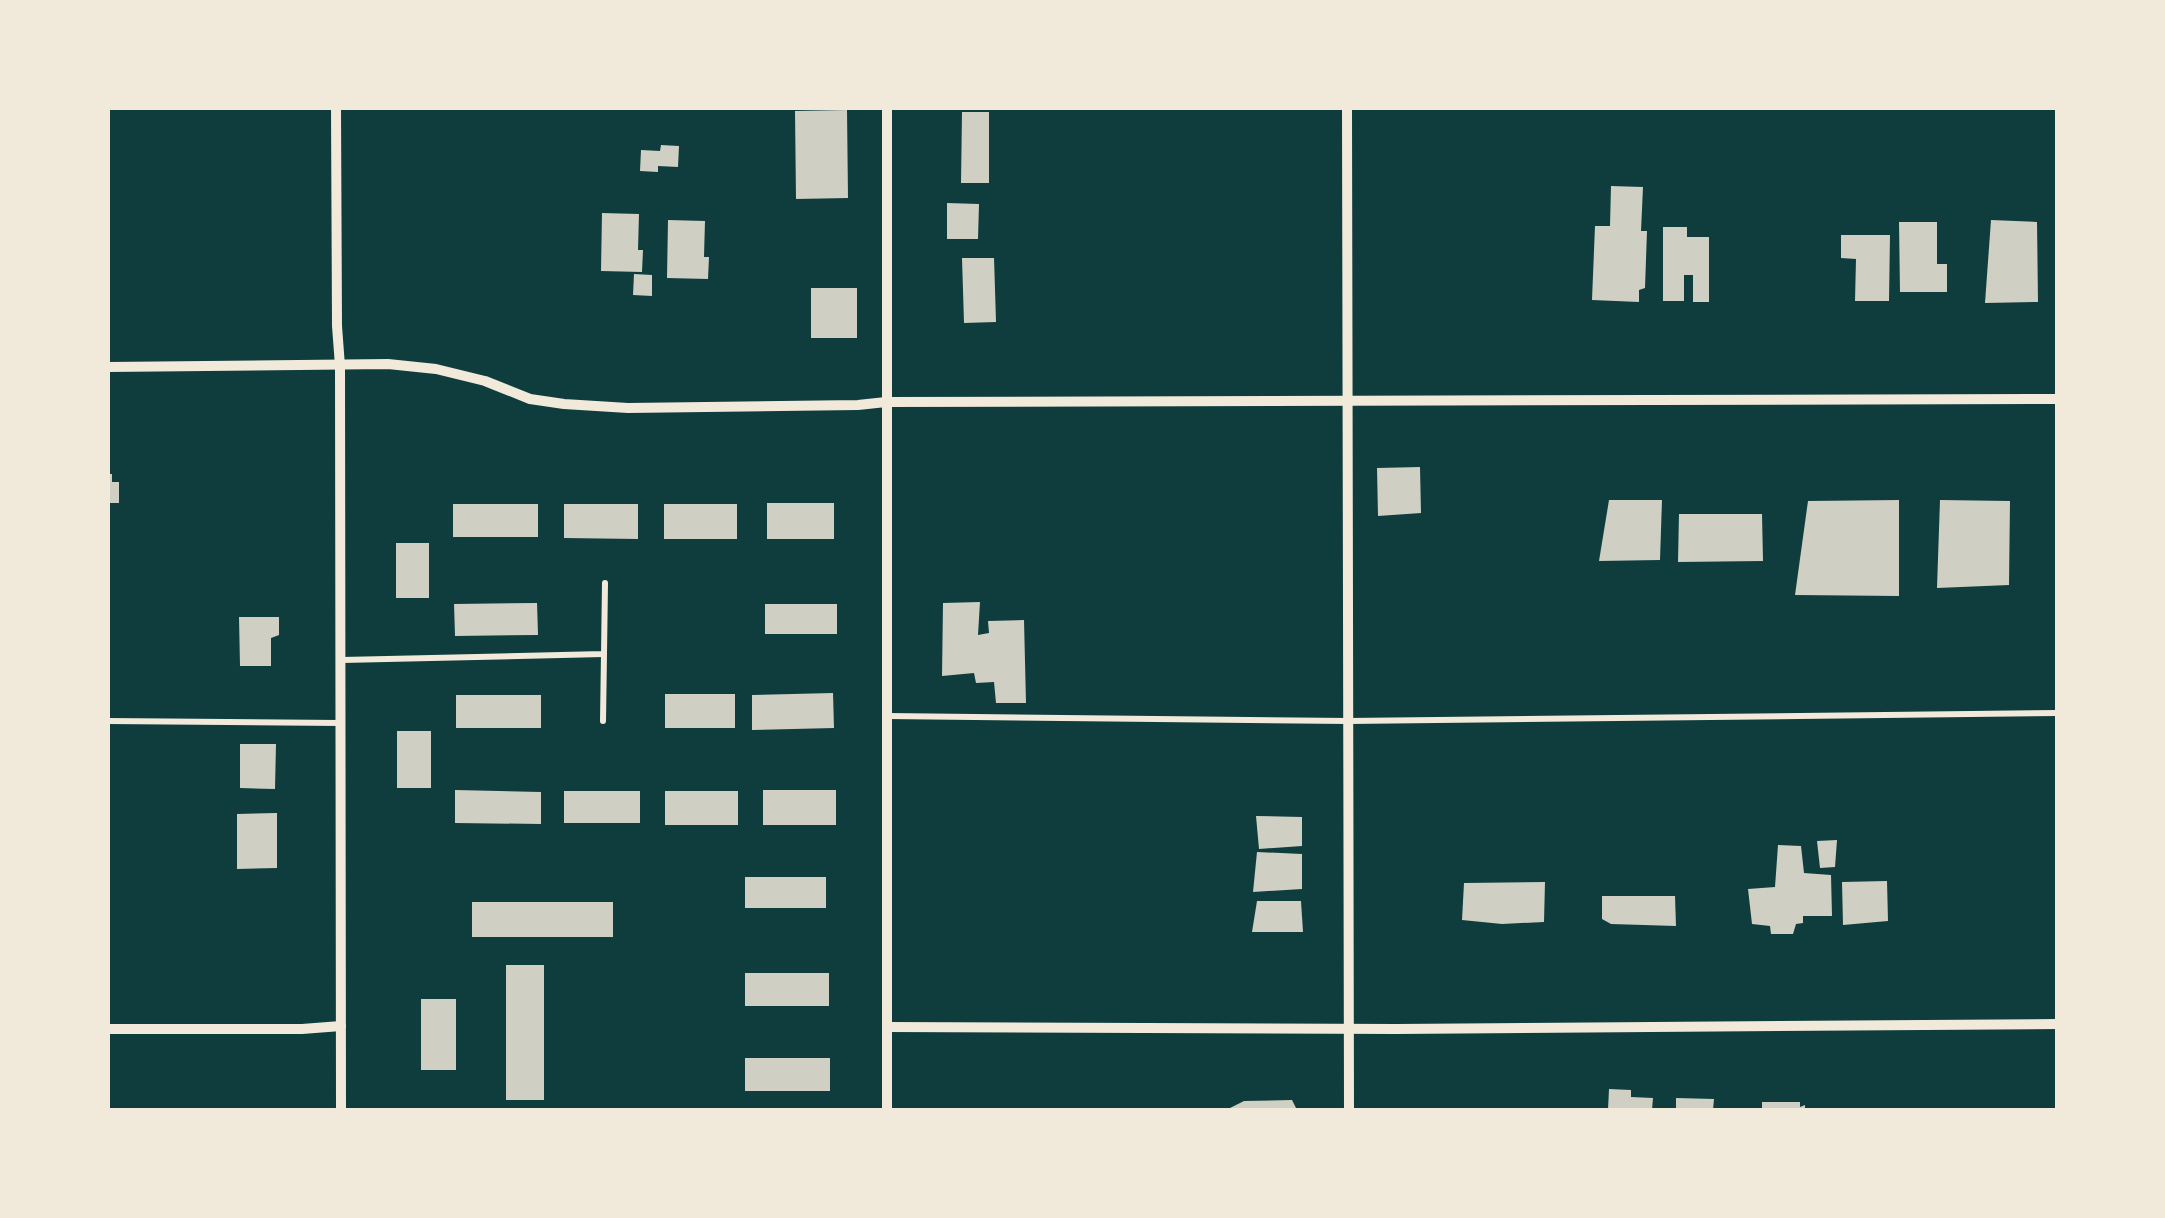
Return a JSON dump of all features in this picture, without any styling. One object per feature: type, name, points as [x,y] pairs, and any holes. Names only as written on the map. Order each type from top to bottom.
[{"type":"street","points":[[336,108],[341,1110]]},
{"type":"street","points":[[886,1110],[887,108]]},
{"type":"street","points":[[1347,108],[1349,1110]]},
{"type":"street","points":[[108,366],[388,364],[436,369],[486,381],[530,399],[628,408],[886,402],[2058,399]]},
{"type":"street","points":[[887,1026],[1396,1029],[2058,1024]]},
{"type":"street","points":[[108,1029],[341,1026]]},
{"type":"lane","points":[[604,721],[605,583]]},
{"type":"lane","points":[[340,660],[604,654]]},
{"type":"lane","points":[[887,716],[1348,720],[2058,712]]},
{"type":"lane","points":[[108,721],[340,722]]},
{"type":"building","points":[[847,110],[848,198],[796,199],[795,111]]},
{"type":"building","points":[[962,112],[989,112],[989,183],[961,183]]},
{"type":"building","points":[[661,145],[679,146],[678,167],[658,166],[658,172],[640,171],[641,150],[660,151]]},
{"type":"building","points":[[1611,186],[1643,187],[1641,231],[1647,231],[1645,288],[1639,290],[1639,302],[1592,300],[1595,226],[1610,226]]},
{"type":"building","points":[[947,203],[979,204],[978,239],[947,239]]},
{"type":"building","points":[[602,213],[639,214],[642,272],[601,271]]},
{"type":"building","points":[[668,220],[705,221],[708,279],[667,278]]},
{"type":"building","points":[[1991,220],[2037,222],[2038,302],[1985,303]]},
{"type":"building","points":[[1899,222],[1937,222],[1937,264],[1947,264],[1947,292],[1900,292]]},
{"type":"building","points":[[1663,227],[1687,227],[1687,237],[1709,237],[1709,302],[1693,302],[1693,275],[1684,275],[1684,301],[1663,301]]},
{"type":"building","points":[[1841,235],[1890,235],[1889,301],[1855,301],[1856,259],[1841,258]]},
{"type":"building","points":[[962,258],[994,258],[996,322],[964,323]]},
{"type":"building","points":[[634,274],[652,275],[652,296],[633,295]]},
{"type":"building","points":[[811,288],[857,288],[857,338],[811,338]]},
{"type":"building","points":[[1420,467],[1421,513],[1378,516],[1377,468]]},
{"type":"building","points":[[108,474],[112,474],[112,482],[119,482],[119,503],[108,503]]},
{"type":"building","points":[[1609,500],[1662,500],[1660,560],[1599,561]]},
{"type":"building","points":[[1899,500],[1899,596],[1795,595],[1808,501]]},
{"type":"building","points":[[1940,500],[2010,501],[2009,585],[1937,588]]},
{"type":"building","points":[[767,503],[834,503],[834,539],[767,539]]},
{"type":"building","points":[[453,504],[538,504],[538,537],[453,537]]},
{"type":"building","points":[[564,504],[638,504],[638,539],[564,538]]},
{"type":"building","points":[[664,504],[737,504],[737,539],[664,539]]},
{"type":"building","points":[[1679,514],[1762,514],[1763,561],[1678,562]]},
{"type":"building","points":[[396,543],[429,543],[429,598],[396,598]]},
{"type":"building","points":[[980,602],[978,635],[989,633],[988,621],[1024,620],[1026,703],[996,703],[994,682],[976,683],[974,673],[942,676],[943,603]]},
{"type":"building","points":[[537,603],[538,635],[455,636],[454,604]]},
{"type":"building","points":[[765,604],[837,604],[837,634],[765,634]]},
{"type":"building","points":[[239,617],[279,617],[279,635],[271,638],[271,666],[240,666]]},
{"type":"building","points":[[833,693],[834,728],[752,730],[752,695]]},
{"type":"building","points":[[665,694],[735,694],[735,728],[665,728]]},
{"type":"building","points":[[456,695],[541,695],[541,728],[456,728]]},
{"type":"building","points":[[397,731],[431,731],[431,788],[397,788]]},
{"type":"building","points":[[240,744],[276,744],[275,789],[240,788]]},
{"type":"building","points":[[455,790],[541,792],[541,824],[455,823]]},
{"type":"building","points":[[763,790],[836,790],[836,825],[763,825]]},
{"type":"building","points":[[564,791],[640,791],[640,823],[564,823]]},
{"type":"building","points":[[665,791],[738,791],[738,825],[665,825]]},
{"type":"building","points":[[277,813],[277,868],[237,869],[237,814]]},
{"type":"building","points":[[1256,816],[1302,817],[1302,846],[1259,849]]},
{"type":"building","points":[[1837,840],[1835,867],[1820,868],[1817,841]]},
{"type":"building","points":[[1778,845],[1801,846],[1804,873],[1831,875],[1832,916],[1803,916],[1803,923],[1796,924],[1793,934],[1771,934],[1770,926],[1752,924],[1748,889],[1775,887]]},
{"type":"building","points":[[1257,852],[1302,854],[1302,889],[1253,892]]},
{"type":"building","points":[[745,877],[826,877],[826,908],[745,908]]},
{"type":"building","points":[[1887,881],[1888,921],[1843,925],[1842,882]]},
{"type":"building","points":[[1545,882],[1544,922],[1502,924],[1462,920],[1464,883]]},
{"type":"building","points":[[1602,896],[1675,896],[1676,926],[1611,924],[1602,919]]},
{"type":"building","points":[[1257,901],[1301,901],[1303,932],[1252,932]]},
{"type":"building","points":[[472,902],[613,902],[613,937],[472,937]]},
{"type":"building","points":[[506,965],[544,965],[544,1100],[506,1100]]},
{"type":"building","points":[[745,973],[829,973],[829,1006],[745,1006]]},
{"type":"building","points":[[421,999],[456,999],[456,1070],[421,1070]]},
{"type":"building","points":[[745,1058],[830,1058],[830,1091],[745,1091]]},
{"type":"building","points":[[1609,1089],[1631,1090],[1631,1097],[1653,1098],[1652,1110],[1608,1110]]},
{"type":"building","points":[[1676,1098],[1714,1099],[1713,1110],[1676,1110]]},
{"type":"building","points":[[1292,1100],[1297,1110],[1226,1110],[1244,1101]]},
{"type":"building","points":[[1762,1102],[1800,1102],[1805,1110],[1762,1110]]}]
